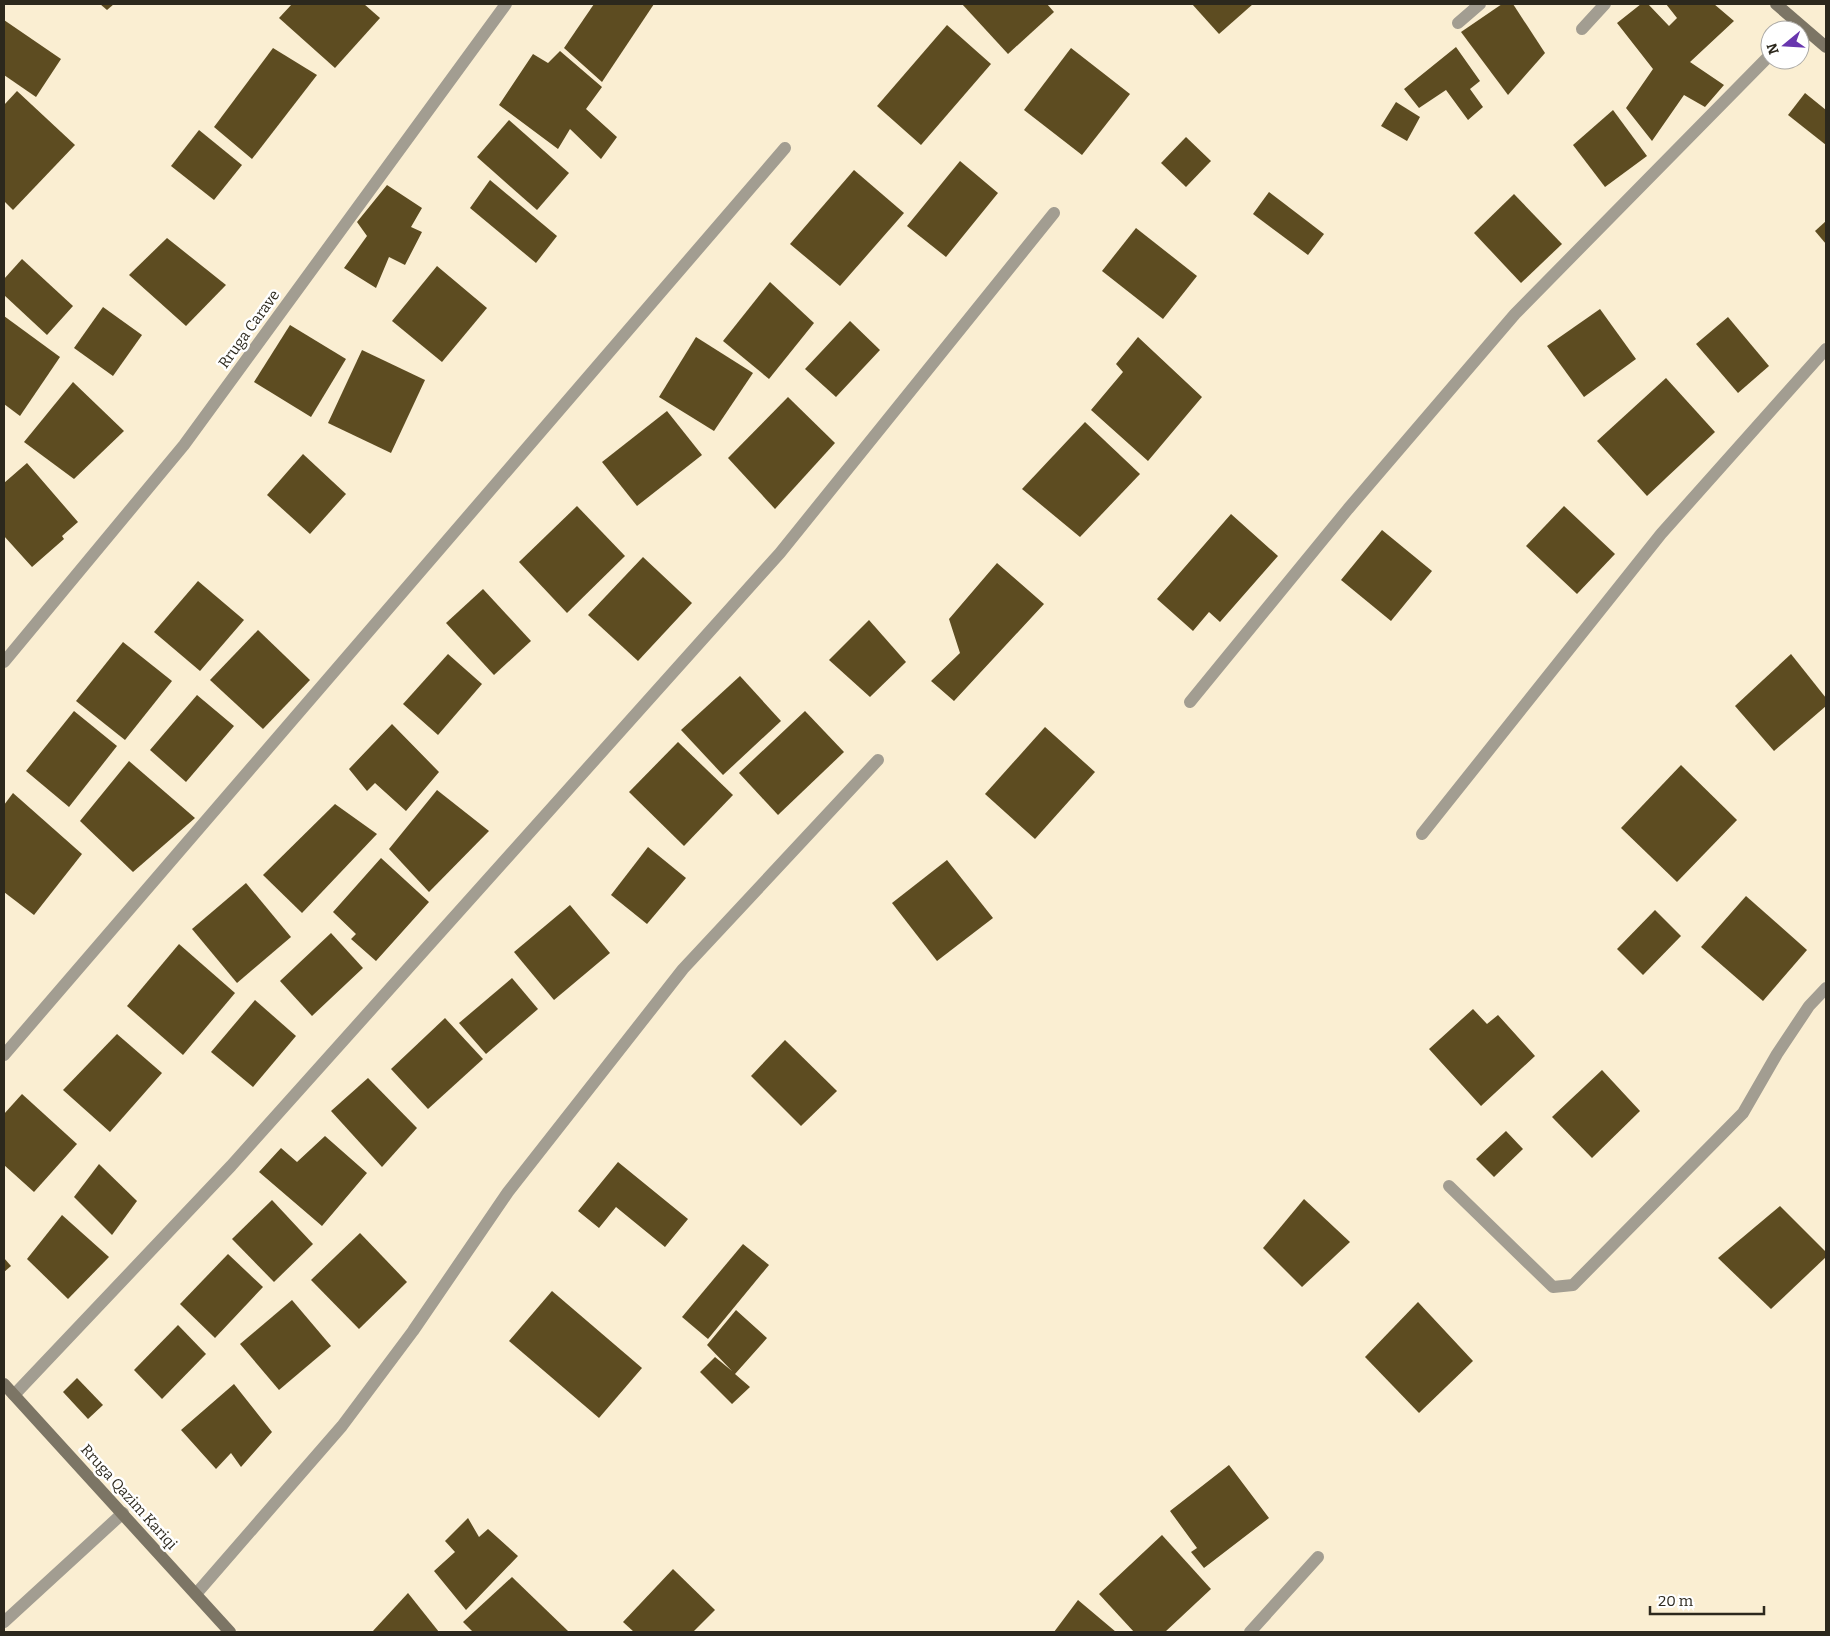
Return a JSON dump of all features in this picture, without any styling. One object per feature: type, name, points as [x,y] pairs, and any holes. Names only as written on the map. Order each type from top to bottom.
[{"type":"street","name":"Rruga Carave","points":[[4,662],[184,445],[506,4]]},
{"type":"street","points":[[1458,23],[1480,4]]},
{"type":"street","points":[[1582,29],[1605,4]]},
{"type":"street","points":[[1776,4],[1791,20]]},
{"type":"street","points":[[1810,36],[1826,47]]},
{"type":"street","points":[[1190,702],[1348,509],[1515,314],[1760,65]]},
{"type":"street","points":[[4,1055],[785,148]]},
{"type":"street","points":[[14,1395],[232,1166],[780,553],[1054,214]]},
{"type":"street","points":[[1422,834],[1661,534],[1826,349]]},
{"type":"street","points":[[196,1594],[342,1426],[413,1331],[508,1192],[683,969],[878,760]]},
{"type":"street","points":[[1449,1186],[1553,1287],[1573,1285],[1743,1113],[1777,1054],[1809,1006],[1826,988]]},
{"type":"street","name":"Rruga Qazim Kariqi","points":[[4,1384],[230,1632]]},
{"type":"street","points":[[4,1622],[123,1513]]},
{"type":"street","points":[[1250,1632],[1318,1557]]},
{"type":"building","points":[[100,4],[114,4],[107,10]]},
{"type":"building","points":[[292,4],[364,4],[380,18],[335,68],[279,18]]},
{"type":"building","points":[[594,4],[654,4],[602,82],[564,48]]},
{"type":"building","points":[[962,4],[1047,4],[1054,12],[1008,54]]},
{"type":"building","points":[[1192,4],[1253,4],[1219,34]]},
{"type":"building","points":[[1502,4],[1513,4],[1545,53],[1508,95],[1461,32]]},
{"type":"building","points":[[1641,4],[1648,4],[1669,26],[1677,18],[1666,4],[1714,4],[1734,21],[1690,62],[1724,85],[1705,107],[1684,95],[1652,141],[1626,108],[1653,69],[1617,23]]},
{"type":"building","points":[[4,20],[61,59],[36,97],[4,75]]},
{"type":"building","points":[[947,25],[991,64],[921,145],[877,106]]},
{"type":"building","points":[[1456,47],[1480,81],[1470,89],[1483,107],[1468,120],[1446,90],[1419,108],[1404,89]]},
{"type":"building","points":[[273,48],[317,75],[252,159],[214,127]]},
{"type":"building","points":[[1071,48],[1130,94],[1082,155],[1024,110]]},
{"type":"building","points":[[560,51],[602,87],[586,109],[617,137],[601,159],[570,129],[558,149],[499,105],[533,54],[548,63]]},
{"type":"building","points":[[17,91],[75,145],[13,210],[4,201],[4,105]]},
{"type":"building","points":[[1805,93],[1826,110],[1826,145],[1788,115]]},
{"type":"building","points":[[1396,102],[1420,117],[1407,141],[1381,126]]},
{"type":"building","points":[[1613,110],[1647,156],[1605,187],[1573,145]]},
{"type":"building","points":[[509,120],[569,173],[537,210],[477,157]]},
{"type":"building","points":[[199,130],[242,165],[214,200],[171,166]]},
{"type":"building","points":[[1186,137],[1211,161],[1186,187],[1161,163]]},
{"type":"building","points":[[960,161],[998,193],[946,257],[907,226]]},
{"type":"building","points":[[854,170],[904,213],[840,286],[790,244]]},
{"type":"building","points":[[490,180],[557,236],[536,263],[470,208]]},
{"type":"building","points":[[387,185],[422,208],[411,227],[422,232],[405,265],[389,257],[376,288],[344,268],[367,236],[357,222]]},
{"type":"building","points":[[1269,192],[1324,234],[1308,255],[1253,214]]},
{"type":"building","points":[[1514,194],[1562,244],[1521,283],[1474,233]]},
{"type":"building","points":[[1826,221],[1826,244],[1815,231]]},
{"type":"building","points":[[1136,228],[1197,276],[1163,319],[1102,271]]},
{"type":"building","points":[[167,238],[226,285],[186,326],[129,275]]},
{"type":"building","points":[[22,259],[73,306],[47,335],[4,295],[4,279]]},
{"type":"building","points":[[437,266],[487,308],[442,362],[392,321]]},
{"type":"building","points":[[770,282],[814,323],[769,379],[723,341]]},
{"type":"building","points":[[103,307],[142,335],[113,376],[74,348]]},
{"type":"building","points":[[1600,309],[1636,359],[1584,397],[1547,346]]},
{"type":"building","points":[[4,316],[60,357],[20,416],[4,404]]},
{"type":"building","points":[[1728,317],[1769,366],[1738,393],[1696,344]]},
{"type":"building","points":[[850,321],[880,350],[836,397],[805,369]]},
{"type":"building","points":[[290,325],[346,359],[311,417],[254,382]]},
{"type":"building","points":[[696,337],[753,373],[714,431],[659,397]]},
{"type":"building","points":[[1138,337],[1202,397],[1148,461],[1091,410],[1123,372],[1116,364]]},
{"type":"building","points":[[362,350],[425,380],[391,453],[328,423]]},
{"type":"building","points":[[1666,378],[1715,432],[1647,496],[1597,441]]},
{"type":"building","points":[[73,382],[124,431],[74,479],[24,442]]},
{"type":"building","points":[[788,397],[835,443],[775,509],[728,458]]},
{"type":"building","points":[[667,411],[702,455],[637,506],[602,462]]},
{"type":"building","points":[[1085,422],[1140,474],[1080,537],[1022,489]]},
{"type":"building","points":[[303,454],[346,494],[310,534],[267,495]]},
{"type":"building","points":[[27,463],[78,522],[62,536],[64,539],[32,567],[4,536],[4,483]]},
{"type":"building","points":[[577,506],[625,556],[567,613],[519,562]]},
{"type":"building","points":[[1564,506],[1615,554],[1577,594],[1526,546]]},
{"type":"building","points":[[1231,514],[1278,556],[1220,622],[1209,612],[1193,631],[1157,599]]},
{"type":"building","points":[[1382,530],[1432,571],[1391,621],[1341,580]]},
{"type":"building","points":[[643,557],[692,603],[638,661],[588,615]]},
{"type":"building","points":[[997,563],[1044,604],[954,701],[931,681],[960,653],[949,619]]},
{"type":"building","points":[[198,581],[244,620],[200,671],[154,632]]},
{"type":"building","points":[[483,589],[531,641],[494,675],[446,623]]},
{"type":"building","points":[[869,620],[906,662],[870,697],[829,660]]},
{"type":"building","points":[[258,630],[310,680],[263,729],[210,680]]},
{"type":"building","points":[[123,642],[172,681],[125,740],[76,701]]},
{"type":"building","points":[[448,654],[482,684],[438,735],[403,704]]},
{"type":"building","points":[[1791,654],[1826,698],[1826,706],[1774,751],[1735,706]]},
{"type":"building","points":[[740,676],[781,721],[723,775],[681,730]]},
{"type":"building","points":[[197,695],[234,726],[186,782],[150,750]]},
{"type":"building","points":[[74,711],[117,746],[69,807],[26,771]]},
{"type":"building","points":[[805,711],[844,752],[778,815],[739,773]]},
{"type":"building","points":[[392,724],[439,772],[406,811],[375,783],[367,791],[349,769]]},
{"type":"building","points":[[1045,727],[1095,772],[1035,839],[985,794]]},
{"type":"building","points":[[678,742],[733,795],[684,846],[629,792]]},
{"type":"building","points":[[129,761],[195,818],[133,872],[80,821]]},
{"type":"building","points":[[1681,765],[1737,820],[1677,882],[1621,828]]},
{"type":"building","points":[[437,790],[489,831],[429,892],[389,849]]},
{"type":"building","points":[[13,793],[82,854],[34,915],[4,892],[4,805]]},
{"type":"building","points":[[335,804],[377,834],[302,913],[263,875]]},
{"type":"building","points":[[648,847],[686,878],[647,924],[611,895]]},
{"type":"building","points":[[381,858],[429,902],[376,961],[351,939],[356,934],[333,912]]},
{"type":"building","points":[[947,860],[993,918],[937,961],[892,903]]},
{"type":"building","points":[[246,883],[291,937],[237,983],[192,929]]},
{"type":"building","points":[[1746,896],[1807,950],[1763,1001],[1701,947]]},
{"type":"building","points":[[570,905],[610,953],[554,1000],[514,952]]},
{"type":"building","points":[[1655,910],[1681,936],[1643,975],[1617,949]]},
{"type":"building","points":[[331,933],[363,968],[312,1016],[280,981]]},
{"type":"building","points":[[179,944],[235,993],[183,1055],[127,1006]]},
{"type":"building","points":[[512,978],[538,1009],[486,1054],[459,1023]]},
{"type":"building","points":[[255,1000],[296,1036],[253,1087],[211,1052]]},
{"type":"building","points":[[1473,1009],[1487,1024],[1498,1015],[1535,1056],[1481,1106],[1429,1049]]},
{"type":"building","points":[[445,1018],[483,1059],[428,1109],[391,1069]]},
{"type":"building","points":[[117,1034],[162,1073],[110,1132],[63,1090]]},
{"type":"building","points":[[785,1040],[837,1091],[801,1126],[751,1076]]},
{"type":"building","points":[[1602,1070],[1640,1111],[1592,1158],[1552,1117]]},
{"type":"building","points":[[368,1078],[417,1128],[382,1167],[331,1111]]},
{"type":"building","points":[[22,1094],[77,1144],[34,1192],[4,1165],[4,1114]]},
{"type":"building","points":[[1506,1131],[1523,1149],[1494,1177],[1476,1159]]},
{"type":"building","points":[[325,1136],[367,1173],[322,1226],[259,1172],[281,1148],[297,1162]]},
{"type":"building","points":[[618,1162],[688,1219],[665,1247],[616,1207],[599,1228],[578,1211]]},
{"type":"building","points":[[99,1164],[137,1201],[112,1235],[74,1197]]},
{"type":"building","points":[[1304,1199],[1350,1242],[1302,1287],[1263,1248]]},
{"type":"building","points":[[272,1200],[313,1244],[274,1282],[232,1239]]},
{"type":"building","points":[[1780,1206],[1826,1252],[1826,1257],[1771,1309],[1718,1258]]},
{"type":"building","points":[[62,1215],[109,1257],[68,1299],[27,1259]]},
{"type":"building","points":[[360,1233],[407,1282],[359,1329],[311,1280]]},
{"type":"building","points":[[743,1244],[769,1265],[708,1339],[682,1317]]},
{"type":"building","points":[[228,1254],[263,1287],[215,1338],[180,1304]]},
{"type":"building","points":[[4,1258],[11,1266],[4,1272]]},
{"type":"building","points":[[552,1291],[642,1368],[599,1418],[509,1341]]},
{"type":"building","points":[[292,1300],[331,1346],[279,1390],[240,1344]]},
{"type":"building","points":[[1418,1302],[1473,1361],[1419,1413],[1365,1357]]},
{"type":"building","points":[[736,1310],[767,1338],[735,1374],[750,1387],[732,1404],[700,1372],[715,1357],[732,1371],[707,1345]]},
{"type":"building","points":[[178,1325],[206,1354],[162,1399],[134,1370]]},
{"type":"building","points":[[77,1378],[103,1405],[88,1419],[63,1392]]},
{"type":"building","points":[[234,1384],[272,1432],[241,1467],[231,1453],[216,1469],[181,1430]]},
{"type":"building","points":[[1229,1465],[1269,1518],[1204,1568],[1191,1552],[1197,1548],[1170,1511]]},
{"type":"building","points":[[468,1518],[479,1537],[488,1529],[518,1556],[466,1610],[434,1571],[455,1552],[445,1541]]},
{"type":"building","points":[[1162,1535],[1211,1589],[1165,1632],[1134,1632],[1099,1594]]},
{"type":"building","points":[[673,1569],[715,1610],[693,1632],[634,1632],[623,1622]]},
{"type":"building","points":[[512,1577],[568,1631],[473,1632],[463,1622]]},
{"type":"building","points":[[408,1593],[439,1632],[372,1632]]},
{"type":"building","points":[[1078,1600],[1116,1632],[1054,1632]]}]
